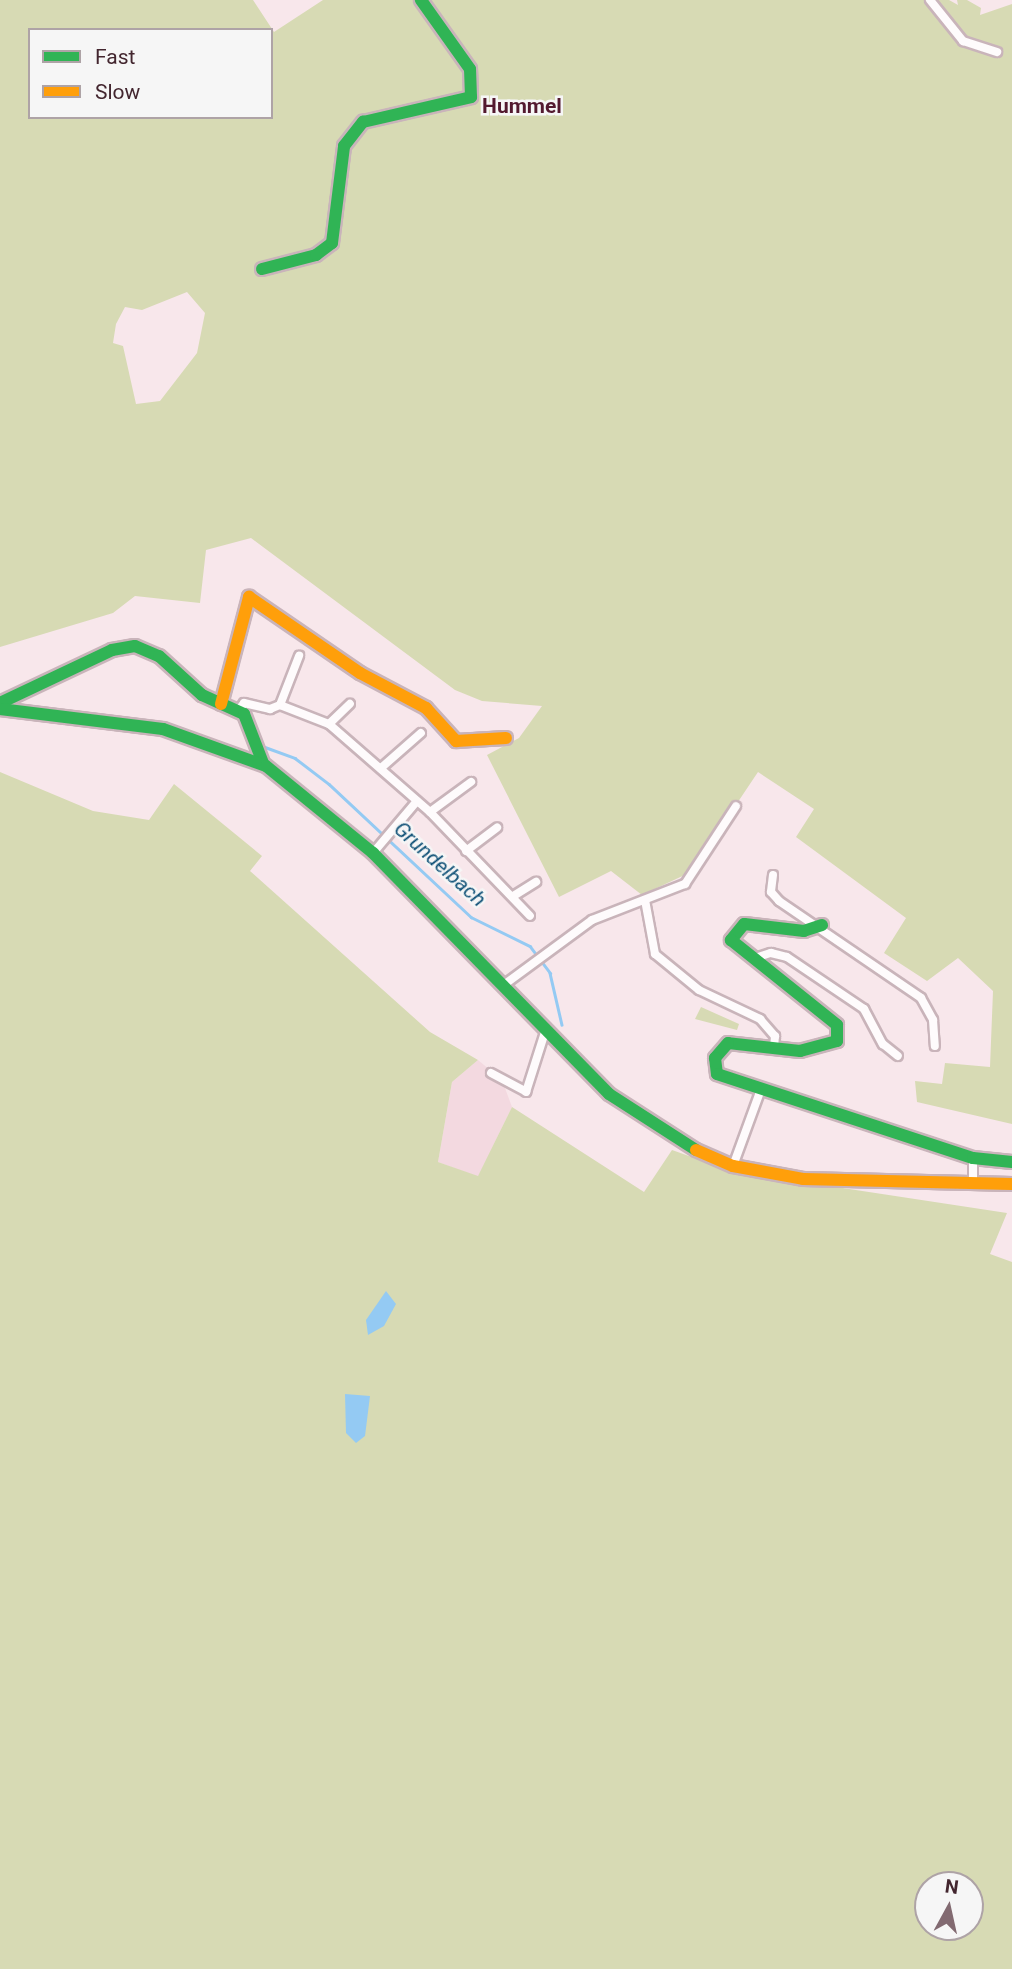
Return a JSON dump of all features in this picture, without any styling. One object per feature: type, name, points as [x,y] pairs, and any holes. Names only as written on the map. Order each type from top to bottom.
[{"type":"street","points":[[262,269],[316,255],[332,243],[344,146],[363,122],[471,97],[470,69],[421,0]]},
{"type":"street","points":[[930,0],[963,41],[997,52]]},
{"type":"street","points":[[221,704],[249,597],[369,678],[426,708],[456,741],[506,738]]},
{"type":"street","points":[[0,703],[135,646],[159,656],[195,690],[237,711],[250,722],[254,744],[266,766]]},
{"type":"street","points":[[280,705],[299,656]]},
{"type":"street","points":[[26,691],[33,715]]},
{"type":"street","points":[[237,711],[244,703],[270,709],[280,705],[329,724],[430,813],[466,851],[515,895],[530,916]]},
{"type":"street","points":[[329,724],[350,704]]},
{"type":"street","points":[[0,709],[163,729],[266,766],[373,853],[620,1103],[711,1157],[733,1166],[803,1179],[973,1183],[1011,1187]]},
{"type":"street","points":[[381,768],[421,733]]},
{"type":"street","points":[[240,755],[254,744]]},
{"type":"street","points":[[430,813],[471,782]]},
{"type":"street","points":[[373,853],[417,801]]},
{"type":"street","points":[[505,984],[542,951],[592,920],[685,884],[736,806]]},
{"type":"street","points":[[466,851],[497,828]]},
{"type":"street","points":[[773,875],[771,892],[822,925],[920,998],[933,1020],[935,1046]]},
{"type":"street","points":[[515,895],[536,882]]},
{"type":"street","points":[[645,900],[648,940],[673,970],[760,1018],[775,1036],[774,1047]]},
{"type":"street","points":[[822,925],[804,931],[744,924],[731,940],[749,961],[839,1028],[837,1041],[820,1049],[728,1043],[714,1064],[721,1078],[973,1158],[1012,1162]]},
{"type":"street","points":[[749,961],[771,953],[788,957],[864,1009],[883,1044],[898,1056]]},
{"type":"street","points":[[491,1073],[526,1092],[545,1029]]},
{"type":"street","points":[[733,1166],[760,1092]]},
{"type":"street","points":[[973,1158],[973,1183]]},
{"type":"shaded area","points":[[478,1060],[502,1080],[512,1107],[478,1177],[438,1162],[452,1082]]},
{"type":"green space","points":[[0,0],[253,0],[271,28],[28,28],[28,119],[273,119],[273,30],[323,0],[949,0],[958,5],[957,0],[967,0],[981,8],[980,15],[1012,4],[1012,1124],[917,1102],[915,1081],[942,1084],[945,1063],[990,1067],[993,991],[958,958],[927,981],[884,953],[906,918],[796,837],[814,809],[758,772],[691,872],[642,895],[611,871],[559,897],[487,755],[519,738],[542,706],[482,701],[455,690],[251,538],[206,550],[200,603],[135,596],[113,613],[0,647]],"holes":[[[187,292],[205,313],[197,353],[160,401],[136,404],[123,346],[113,343],[116,324],[125,307],[142,310]]]},
{"type":"green space","points":[[0,772],[93,811],[149,820],[174,784],[262,856],[250,871],[430,1032],[478,1060],[452,1082],[438,1162],[478,1176],[512,1107],[644,1192],[672,1150],[731,1171],[1007,1213],[990,1254],[1012,1262],[1012,1969],[0,1969]]},
{"type":"green space","points":[[701,1007],[739,1024],[737,1030],[695,1019]]},
{"type":"water","points":[[386,1291],[396,1304],[384,1326],[368,1335],[366,1320]]},
{"type":"water","points":[[345,1394],[370,1396],[365,1436],[356,1443],[346,1433]]},
{"type":"waterway","name":"Grundelbach","points":[[265,747],[295,758],[329,784],[471,917],[530,946],[550,973],[562,1025]]},
{"type":"traffic: fast","points":[[262,269],[316,255],[332,243],[344,146],[363,122],[471,97],[470,69],[421,0]]},
{"type":"traffic: fast","points":[[0,703],[112,650],[135,646],[159,656],[202,695],[244,714],[263,763]]},
{"type":"traffic: fast","points":[[0,709],[163,729],[266,766],[373,853],[609,1094],[696,1150]]},
{"type":"traffic: fast","points":[[822,925],[804,931],[744,924],[731,940],[837,1025],[837,1041],[800,1051],[728,1043],[715,1058],[717,1074],[973,1158],[1012,1162]]},
{"type":"traffic: slow","points":[[221,704],[249,597],[360,673],[426,708],[456,741],[506,738]]},
{"type":"traffic: slow","points":[[696,1150],[733,1166],[803,1179],[1012,1184]]},
{"type":"district","name":"Hummel","points":[[522,106]]}]
